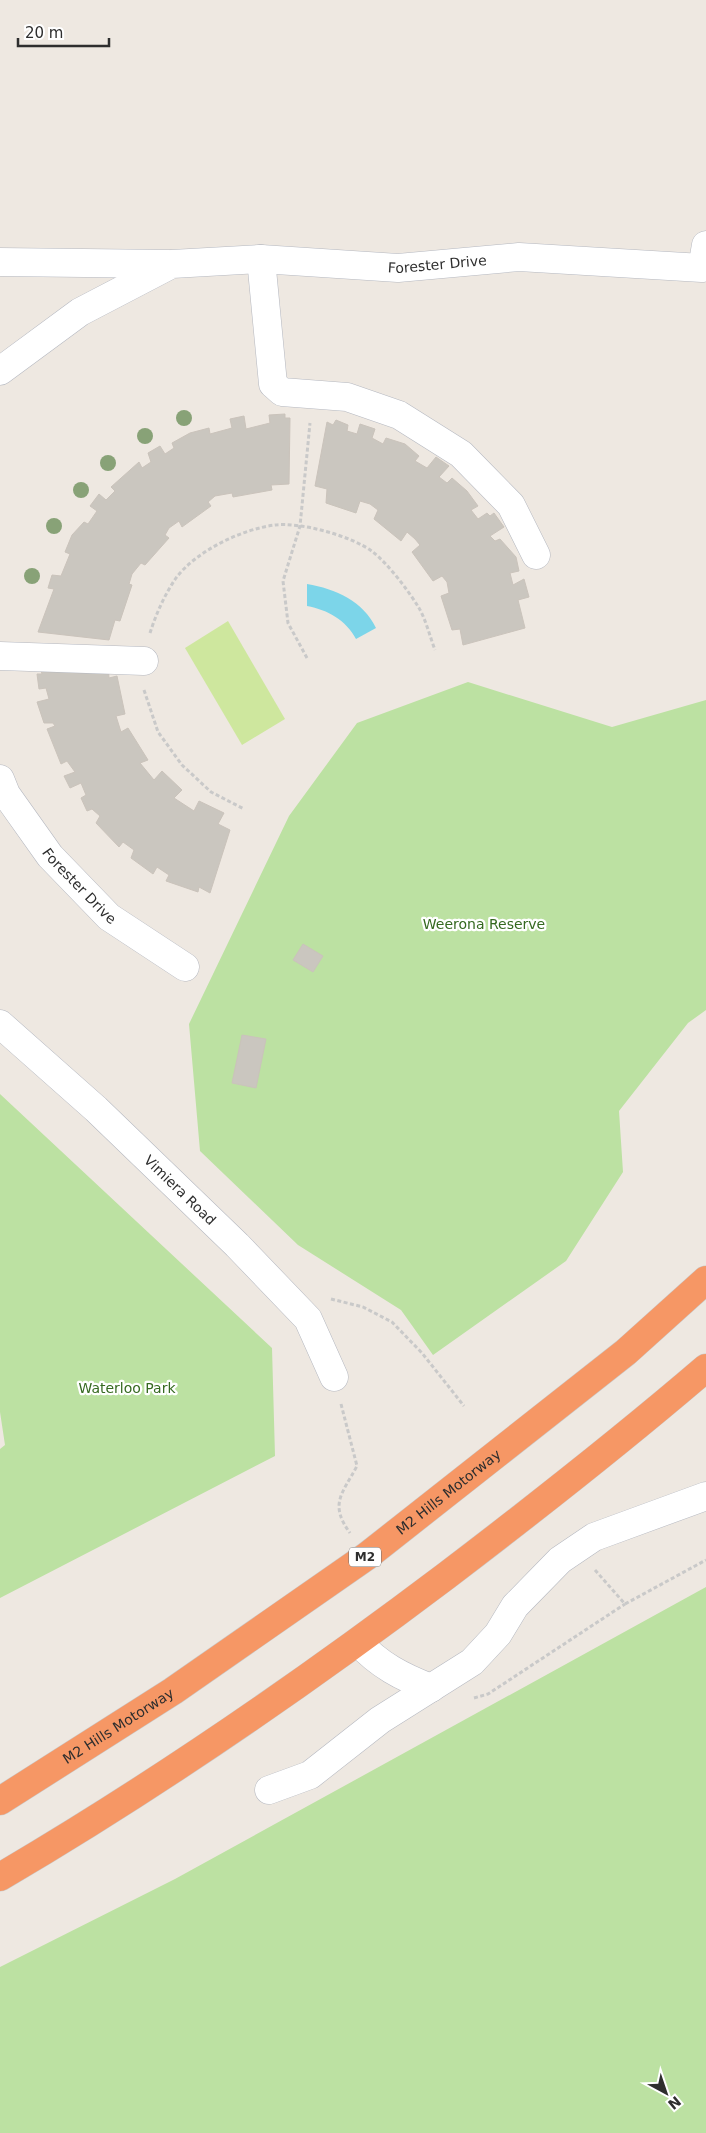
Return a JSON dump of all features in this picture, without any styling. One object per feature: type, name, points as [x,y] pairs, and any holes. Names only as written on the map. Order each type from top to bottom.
[{"type":"highway","name":"M2 Hills Motorway","points":[[0,1801],[173,1692],[367,1556],[626,1352],[706,1280]]},
{"type":"highway","points":[[0,1877],[64,1840],[206,1747],[358,1642],[534,1509],[706,1368]]},
{"type":"street","name":"Forester Drive","points":[[0,262],[172,264],[261,259],[398,268],[519,257],[704,257]]},
{"type":"street","points":[[261,259],[273,384],[282,392],[347,398],[399,415],[460,454],[510,505],[536,556]]},
{"type":"street","name":"Forester Drive","points":[[0,371],[80,312],[172,264]]},
{"type":"street","points":[[0,656],[144,661]]},
{"type":"street","name":"Forester Drive","points":[[0,779],[6,794],[50,856],[109,917],[185,967]]},
{"type":"street","name":"Vimiera Road","points":[[0,1024],[103,1116],[237,1245],[308,1319],[334,1377]]},
{"type":"street","points":[[269,1790],[310,1775],[380,1720],[472,1662],[498,1634],[515,1606],[560,1560],[594,1537],[706,1496]]},
{"type":"street","points":[[358,1642],[372,1657],[403,1678],[431,1688]]},
{"type":"path","points":[[308,658],[288,623],[282,581],[300,526],[313,395]]},
{"type":"path","points":[[244,809],[211,792],[182,765],[158,732],[144,694],[144,652],[156,615],[177,577],[204,552],[238,534],[276,525],[300,526],[337,534],[372,552],[400,580],[420,608],[435,650]]},
{"type":"path","points":[[330,1299],[363,1307],[392,1322],[422,1353],[464,1406]]},
{"type":"path","points":[[334,1377],[357,1466],[337,1503],[341,1521],[367,1556]]},
{"type":"path","points":[[592,1566],[625,1604],[706,1560]]},
{"type":"green space","points":[[228,621],[285,719],[242,745],[185,648]]},
{"type":"green space","name":"Weerona Reserve","points":[[468,682],[612,727],[706,700],[706,1010],[688,1023],[619,1111],[623,1172],[566,1261],[433,1355],[401,1310],[298,1245],[200,1151],[189,1024],[289,816],[357,723]]},
{"type":"green space","name":"Waterloo Park","points":[[0,1094],[272,1348],[275,1456],[0,1598],[0,1449],[5,1445],[0,1412]]},
{"type":"green space","points":[[706,1587],[706,2133],[0,2133],[0,1967],[175,1879]]},
{"type":"water","points":[[307,584],[328,589],[348,598],[364,610],[376,628],[356,639],[342,621],[322,610],[307,606]]},
{"type":"building","points":[[285,414],[285,418],[290,418],[289,484],[271,485],[272,490],[233,497],[232,493],[215,496],[208,502],[211,506],[182,527],[179,521],[169,528],[165,535],[169,538],[145,565],[141,563],[132,574],[129,584],[132,585],[120,621],[115,620],[109,640],[38,632],[54,589],[48,588],[52,575],[61,576],[70,554],[65,552],[72,535],[84,522],[88,524],[97,511],[90,506],[99,494],[106,500],[115,491],[111,487],[139,462],[142,468],[151,462],[148,453],[160,446],[165,454],[174,448],[172,443],[190,433],[209,428],[210,434],[232,428],[230,419],[244,416],[246,429],[270,423],[269,415]]},
{"type":"building","points":[[336,420],[348,425],[347,431],[357,434],[360,424],[375,429],[372,438],[383,444],[386,438],[405,444],[419,456],[415,461],[427,468],[436,457],[449,466],[439,477],[447,483],[452,478],[467,491],[478,506],[471,510],[478,519],[487,513],[490,516],[494,513],[504,527],[490,536],[495,541],[500,539],[516,557],[519,571],[510,573],[513,585],[524,579],[529,597],[518,600],[525,628],[463,645],[460,629],[452,630],[441,596],[449,593],[447,582],[442,576],[433,581],[412,552],[420,545],[415,539],[407,532],[401,541],[374,519],[378,510],[370,504],[360,501],[356,513],[326,503],[327,489],[315,486],[327,422],[333,425]]},
{"type":"building","points":[[108,664],[109,678],[117,676],[125,714],[116,716],[121,732],[128,728],[148,760],[140,763],[154,780],[162,771],[182,790],[174,798],[194,811],[199,801],[224,813],[218,824],[230,830],[210,893],[199,887],[198,892],[166,881],[169,875],[157,867],[153,874],[131,858],[134,850],[123,842],[119,847],[96,823],[100,816],[92,809],[87,811],[81,798],[86,795],[81,783],[70,788],[64,776],[75,772],[67,761],[61,764],[47,729],[55,726],[53,723],[44,723],[37,702],[49,699],[46,688],[39,689],[37,674],[42,674],[40,667]]},
{"type":"building","points":[[303,944],[323,956],[313,972],[293,960]]},
{"type":"building","points":[[242,1035],[266,1039],[256,1088],[232,1083]]}]
